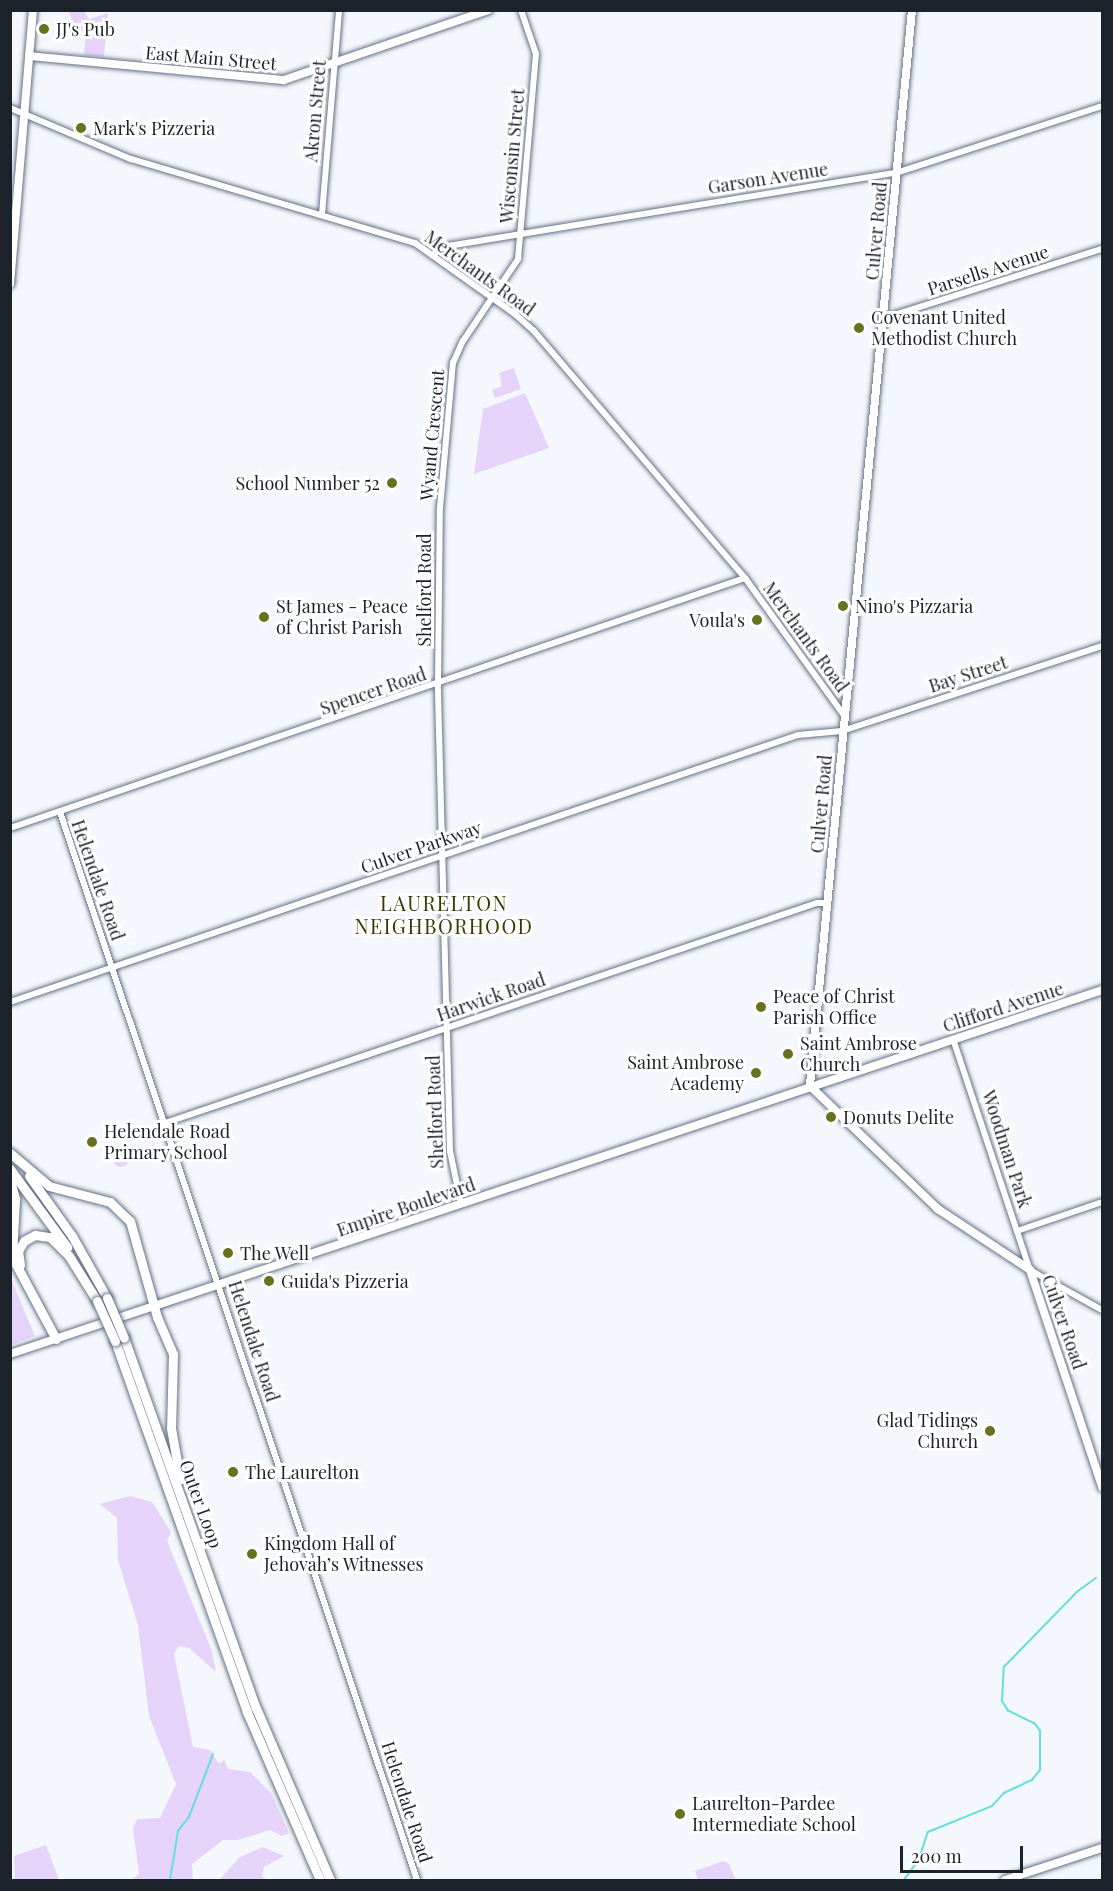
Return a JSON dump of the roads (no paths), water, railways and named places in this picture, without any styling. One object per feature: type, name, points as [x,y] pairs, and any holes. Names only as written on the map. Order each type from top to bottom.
[{"type":"highway","name":"Outer Loop","points":[[10,1154],[64,1223],[120,1340],[188,1517],[259,1714],[331,1881]]},
{"type":"highway","points":[[10,1154],[51,1188],[107,1201],[122,1210],[135,1232],[154,1306],[173,1357],[171,1432],[188,1517]]},
{"type":"highway","name":"Outer Loop","points":[[10,1169],[56,1229],[102,1300]]},
{"type":"highway","points":[[10,1180],[15,1199],[12,1254],[56,1339]]},
{"type":"highway","points":[[29,1290],[19,1249],[27,1238],[43,1235],[65,1250],[102,1300]]},
{"type":"highway","name":"Outer Loop","points":[[120,1340],[247,1712],[320,1881]]},
{"type":"main road","points":[[10,284],[33,10]]},
{"type":"main road","name":"East Main Street","points":[[29,56],[280,80],[488,10]]},
{"type":"main road","name":"Culver Road","points":[[912,10],[843,714],[810,1086],[934,1205],[1030,1270],[1102,1487]]},
{"type":"main road","name":"Clifford Avenue","points":[[810,1086],[1102,990]]},
{"type":"main road","name":"Empire Boulevard","points":[[10,1354],[810,1086]]},
{"type":"main road","points":[[1005,1881],[1102,1848]]},
{"type":"street","name":"Akron Street","points":[[322,214],[339,10]]},
{"type":"street","name":"Wisconsin Street","points":[[493,298],[517,262],[521,234],[536,54],[521,10]]},
{"type":"street","name":"Garson Avenue","points":[[432,255],[447,246],[896,172],[1102,106]]},
{"type":"street","name":"Merchants Road","points":[[10,108],[131,159],[415,243],[493,298],[531,328],[745,578],[843,714]]},
{"type":"street","name":"Parsells Avenue","points":[[882,319],[1102,249]]},
{"type":"street","name":"Wyand Crescent","points":[[440,514],[453,363],[493,298]]},
{"type":"street","name":"Shelford Road","points":[[440,514],[438,685],[451,1162],[461,1204]]},
{"type":"street","name":"Spencer Road","points":[[10,828],[438,685],[745,578]]},
{"type":"street","name":"Bay Street","points":[[842,731],[1102,646]]},
{"type":"street","name":"Culver Parkway","points":[[10,1002],[798,735],[842,731]]},
{"type":"street","name":"Helendale Road","points":[[60,812],[220,1284],[417,1881]]},
{"type":"street","name":"Harwick Road","points":[[165,1123],[817,903],[827,903]]},
{"type":"street","name":"Woodman Park","points":[[952,1039],[1030,1270]]},
{"type":"street","points":[[1017,1231],[1102,1202]]},
{"type":"street","points":[[1030,1270],[1102,1310]]},
{"type":"waterway","points":[[904,1880],[919,1859],[928,1832],[992,1806],[1004,1793],[1032,1780],[1040,1770],[1040,1731],[1035,1724],[1008,1711],[1002,1701],[1004,1667],[1078,1591],[1096,1578]]},
{"type":"waterway","points":[[170,1880],[178,1831],[189,1817],[213,1754]]},
{"type":"place","name":"JJ's Pub","points":[[44,29]]},
{"type":"place","name":"Mark's Pizzeria","points":[[81,128]]},
{"type":"place","name":"Covenant United Methodist Church","points":[[859,328]]},
{"type":"place","name":"School Number 52","points":[[392,483]]},
{"type":"place","name":"Nino's Pizzaria","points":[[843,606]]},
{"type":"place","name":"St James - Peace of Christ Parish","points":[[264,617]]},
{"type":"place","name":"Voula's","points":[[757,620]]},
{"type":"place","name":"Peace of Christ Parish Office","points":[[761,1007]]},
{"type":"place","name":"Saint Ambrose Church","points":[[788,1054]]},
{"type":"place","name":"Saint Ambrose Academy","points":[[756,1073]]},
{"type":"place","name":"Donuts Delite","points":[[831,1117]]},
{"type":"place","name":"Helendale Road Primary School","points":[[92,1142]]},
{"type":"place","name":"The Well","points":[[228,1253]]},
{"type":"place","name":"Guida's Pizzeria","points":[[269,1281]]},
{"type":"place","name":"Glad Tidings Church","points":[[990,1431]]},
{"type":"place","name":"The Laurelton","points":[[233,1472]]},
{"type":"place","name":"Kingdom Hall of Jehovah’s Witnesses","points":[[252,1554]]},
{"type":"place","name":"Laurelton-Pardee Intermediate School","points":[[680,1814]]},
{"type":"district","name":"LAURELTON NEIGHBORHOOD","points":[[444,914]]}]
